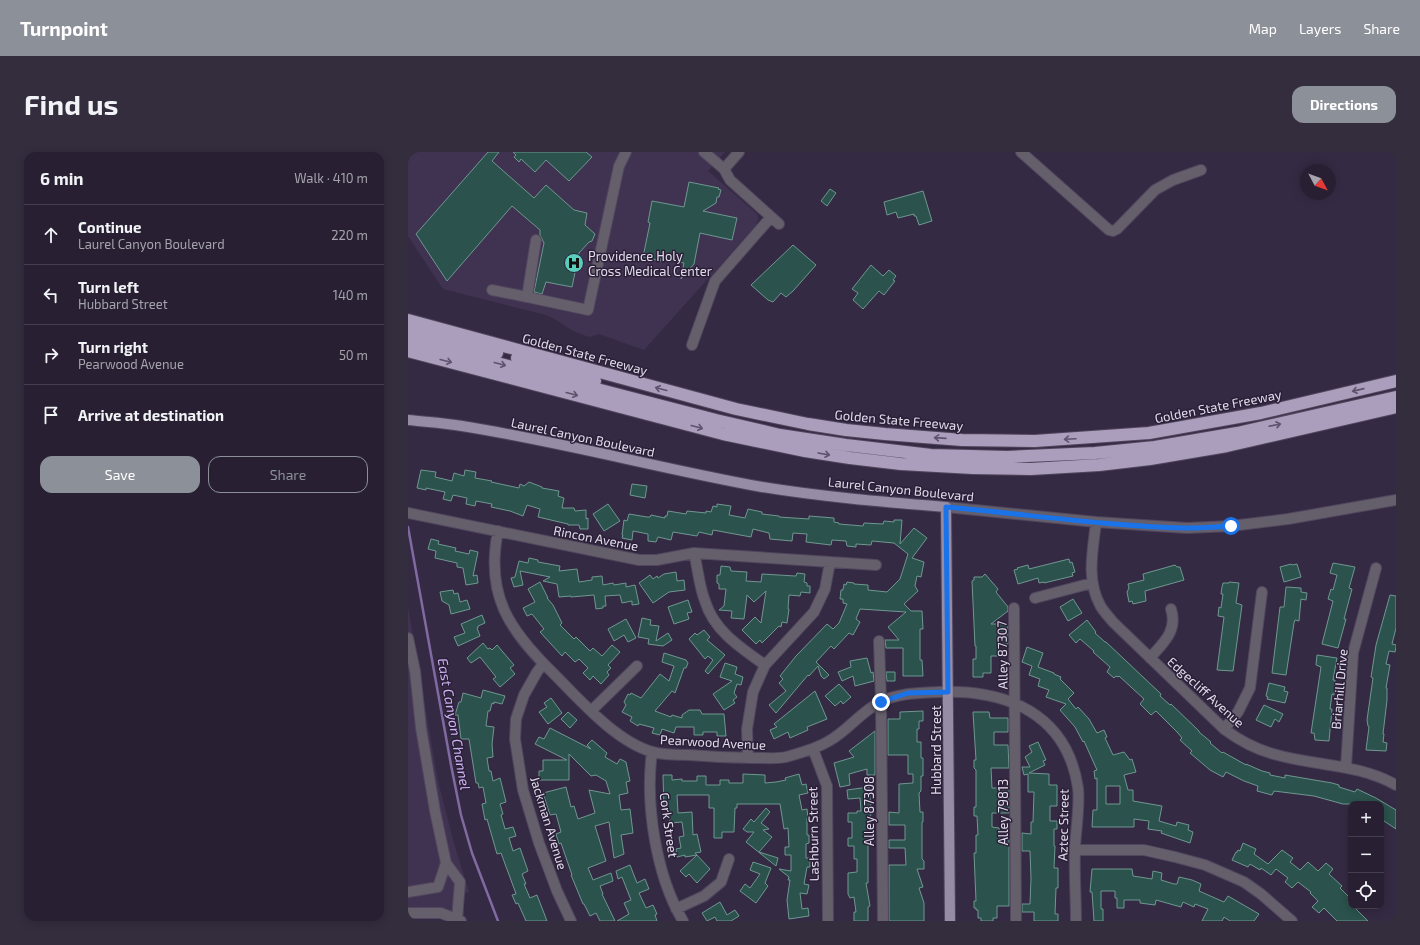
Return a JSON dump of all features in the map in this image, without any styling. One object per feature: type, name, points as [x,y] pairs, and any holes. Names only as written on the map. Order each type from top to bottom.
[{"type":"highway","name":"Golden State Freeway","points":[[408,320],[736,409],[808,424],[885,434],[962,440],[1035,441],[1149,433],[1261,414],[1396,381]]},
{"type":"highway","points":[[408,329],[560,370],[641,394],[764,424],[817,434],[909,446],[1041,450],[1084,447],[1165,439],[1251,424],[1261,414]]},
{"type":"highway","points":[[408,340],[708,418],[780,435],[846,446],[931,455],[1007,457],[1095,453],[1155,447],[1237,433],[1396,397]]},
{"type":"highway","points":[[408,352],[738,437],[850,458],[901,464],[973,468],[1031,469],[1150,459],[1227,446],[1396,408]]},
{"type":"main road","name":"Laurel Canyon Boulevard","points":[[408,420],[462,426],[573,447],[764,487],[855,499],[946,507]]},
{"type":"main road","name":"Hubbard Street","points":[[946,507],[950,921]]},
{"type":"street","points":[[492,290],[588,310],[619,166],[626,152]]},
{"type":"street","points":[[692,345],[715,281],[775,221],[730,180],[724,169],[704,152]]},
{"type":"street","points":[[724,169],[739,152]]},
{"type":"street","points":[[1021,152],[1109,230],[1113,231],[1156,190],[1173,180],[1201,170]]},
{"type":"street","points":[[527,297],[536,240]]},
{"type":"street","name":"Laurel Canyon Boulevard","points":[[946,507],[1096,522],[1187,528],[1231,526],[1288,519],[1396,500]]},
{"type":"street","name":"Rincon Avenue","points":[[408,513],[639,560],[657,560],[694,553],[876,565]]},
{"type":"street","name":"Edgecliff Avenue","points":[[1096,522],[1091,574],[1092,582],[1100,605],[1113,622],[1224,729],[1254,747],[1277,755],[1363,771],[1396,786]]},
{"type":"street","name":"Pearwood Avenue","points":[[498,531],[495,579],[501,604],[517,634],[543,664],[600,720],[627,740],[652,752],[748,758],[783,758],[813,749],[830,740],[881,702],[908,693],[948,692]]},
{"type":"street","points":[[694,553],[705,602],[714,620],[732,641],[766,665]]},
{"type":"street","points":[[748,758],[747,729],[753,692],[766,665],[814,612],[825,589],[830,562]]},
{"type":"street","name":"Briarhill Drive","points":[[1346,767],[1353,653],[1376,568]]},
{"type":"street","points":[[1035,598],[1092,582]]},
{"type":"street","points":[[1224,729],[1238,712],[1250,688],[1262,592]]},
{"type":"street","name":"Alley 87307","points":[[1014,608],[1015,703]]},
{"type":"street","points":[[1150,658],[1167,639],[1173,627],[1174,618],[1171,609]]},
{"type":"street","points":[[408,638],[415,671],[421,728],[435,811],[446,863],[460,882],[459,920],[441,913],[408,913]]},
{"type":"street","name":"Alley 87308","points":[[878,641],[881,702],[883,921]]},
{"type":"street","name":"Jackman Avenue","points":[[543,664],[524,695],[516,719],[515,740],[522,790],[557,891],[571,921]]},
{"type":"street","points":[[591,711],[637,666]]},
{"type":"street","name":"Aztec Street","points":[[948,692],[991,696],[1015,703],[1034,713],[1051,727],[1065,747],[1073,766],[1078,790],[1075,850],[1076,921]]},
{"type":"street","name":"Alley 79813","points":[[1015,703],[1016,921]]},
{"type":"street","name":"Lashburn Street","points":[[813,749],[827,786],[828,921]]},
{"type":"street","name":"Cork Street","points":[[652,752],[650,765],[651,808],[658,858],[676,910],[683,921]]},
{"type":"street","points":[[1075,850],[1144,850],[1175,856],[1205,865],[1244,882],[1262,894],[1292,921]]},
{"type":"street","points":[[676,910],[704,896],[721,882],[729,859]]},
{"type":"street","points":[[408,892],[438,887],[446,863]]},
{"type":"shaded area","name":"Providence Holy Cross Medical Center","points":[[408,152],[725,152],[708,171],[756,213],[758,220],[756,223],[757,224],[644,350],[599,334],[589,337],[573,331],[546,315],[443,289],[408,236]]},
{"type":"shaded area","points":[[408,607],[438,781],[453,840],[469,892],[464,894],[464,915],[408,912]]},
{"type":"building","points":[[488,152],[499,152],[492,161],[534,198],[546,185],[574,210],[587,213],[585,225],[595,234],[592,241],[589,242],[579,253],[572,287],[546,282],[542,294],[534,292],[544,243],[540,235],[540,230],[512,206],[447,281],[416,234]]},
{"type":"building","points":[[513,152],[586,152],[592,157],[569,181],[546,160],[535,172],[521,159],[519,162],[514,157],[516,155]]},
{"type":"building","points":[[689,182],[719,188],[718,189],[721,190],[719,197],[717,197],[716,203],[703,211],[737,218],[732,240],[700,233],[694,264],[681,279],[684,263],[661,258],[661,261],[643,257],[650,223],[648,222],[652,201],[684,207]]},
{"type":"building","points":[[830,189],[836,193],[827,206],[821,201]]},
{"type":"building","points":[[923,191],[932,221],[919,225],[914,214],[898,218],[896,212],[887,215],[884,202]]},
{"type":"building","points":[[793,245],[816,265],[786,297],[781,293],[773,302],[768,300],[751,285]]},
{"type":"building","points":[[871,265],[883,276],[889,270],[896,276],[893,280],[895,281],[884,295],[879,291],[863,309],[853,300],[858,293],[852,289]]},
{"type":"building","points":[[421,470],[436,472],[435,477],[452,481],[454,473],[464,476],[465,470],[476,472],[475,478],[492,481],[491,482],[519,488],[520,484],[524,486],[529,482],[542,488],[559,491],[558,496],[564,498],[562,508],[574,508],[575,511],[586,510],[588,529],[580,529],[579,525],[568,525],[538,517],[540,509],[527,505],[523,516],[510,511],[491,507],[492,504],[476,501],[475,506],[466,504],[467,498],[453,495],[451,501],[443,499],[445,492],[426,488],[426,490],[417,488]]},
{"type":"building","points":[[632,484],[647,486],[645,498],[630,495]]},
{"type":"building","points":[[608,504],[620,521],[604,531],[593,514]]},
{"type":"building","points":[[717,504],[731,506],[729,515],[745,518],[748,509],[762,512],[762,514],[779,517],[809,519],[809,516],[834,518],[834,522],[839,524],[863,526],[864,523],[883,524],[884,521],[894,522],[894,520],[902,520],[900,544],[914,528],[927,538],[912,558],[924,562],[921,577],[917,576],[915,586],[918,591],[904,604],[911,611],[922,611],[923,629],[920,629],[920,660],[922,660],[923,676],[903,676],[903,648],[886,648],[885,640],[899,640],[888,627],[906,612],[860,609],[856,619],[860,622],[853,635],[849,633],[834,649],[831,646],[816,662],[829,675],[824,679],[821,676],[818,666],[809,676],[808,675],[776,713],[769,705],[786,691],[779,683],[783,679],[780,676],[796,656],[827,624],[833,629],[839,623],[847,604],[843,603],[843,599],[840,599],[841,590],[843,590],[844,584],[846,585],[847,582],[868,585],[868,590],[887,592],[900,579],[908,554],[894,543],[872,541],[871,545],[856,544],[856,547],[847,546],[846,541],[832,540],[831,545],[806,542],[807,534],[793,533],[792,541],[770,539],[769,533],[753,529],[751,537],[713,530],[712,535],[699,532],[697,536],[673,532],[671,540],[658,537],[656,542],[648,541],[648,534],[633,531],[632,540],[622,538],[624,520],[627,521],[629,514],[647,517],[650,517],[651,515],[665,518],[668,511],[686,514],[687,511],[706,513],[706,511],[711,512],[713,506],[717,507]]},
{"type":"building","points":[[431,539],[439,541],[438,544],[456,548],[455,551],[469,554],[470,550],[478,552],[473,576],[477,575],[478,583],[466,585],[463,568],[457,567],[457,563],[435,558],[436,551],[428,549]]},
{"type":"building","points":[[529,558],[538,560],[538,562],[560,566],[559,571],[577,569],[579,582],[592,580],[592,577],[602,576],[603,585],[626,583],[626,587],[635,585],[639,604],[632,605],[632,601],[622,603],[620,595],[605,596],[606,606],[596,609],[594,595],[559,597],[557,584],[543,581],[550,577],[520,571],[523,585],[514,587],[511,578],[515,577],[519,561],[528,563]]},
{"type":"building","points":[[1069,559],[1070,563],[1072,562],[1075,572],[1072,573],[1073,576],[1044,583],[1039,583],[1038,578],[1018,584],[1014,570],[1018,569],[1017,568],[1028,565],[1029,569]]},
{"type":"building","points":[[1333,563],[1355,567],[1349,588],[1352,589],[1344,619],[1346,619],[1338,648],[1322,644],[1333,601],[1328,599],[1331,589],[1333,590],[1337,575],[1330,573]]},
{"type":"building","points":[[1297,564],[1301,577],[1284,582],[1280,567]]},
{"type":"building","points":[[1175,565],[1180,567],[1184,580],[1145,591],[1146,601],[1133,604],[1132,601],[1129,602],[1127,592],[1129,588],[1128,584],[1144,580],[1143,574]]},
{"type":"building","points":[[721,566],[730,567],[731,571],[747,572],[746,581],[761,582],[762,574],[796,576],[797,573],[805,574],[804,582],[807,583],[807,586],[810,586],[810,593],[801,592],[800,596],[789,595],[787,623],[782,622],[781,627],[779,626],[762,643],[760,640],[756,644],[742,630],[755,617],[761,623],[766,591],[754,602],[747,595],[744,619],[731,618],[732,611],[719,610],[724,606],[726,589],[719,589],[719,584],[717,583],[717,575],[720,575]]},
{"type":"building","points":[[676,572],[677,581],[684,580],[685,590],[669,592],[653,603],[639,583],[650,575],[653,579],[657,576],[658,578],[664,574]]},
{"type":"building","points":[[985,574],[998,589],[996,592],[1008,607],[1008,611],[991,624],[1008,624],[1008,644],[998,644],[998,656],[991,656],[991,673],[983,673],[983,677],[973,677],[973,659],[976,659],[976,646],[972,581],[974,580],[974,577],[982,577]]},
{"type":"building","points":[[540,582],[547,598],[553,605],[562,623],[560,625],[574,639],[576,637],[590,651],[593,648],[602,656],[612,645],[620,652],[608,665],[611,668],[607,672],[609,675],[601,684],[593,676],[590,680],[583,673],[588,668],[579,659],[575,662],[565,652],[562,656],[540,632],[544,629],[532,614],[527,616],[523,608],[535,602],[528,589]]},
{"type":"building","points":[[1223,583],[1239,583],[1236,603],[1242,605],[1233,671],[1217,670],[1224,617],[1218,616],[1219,607],[1221,608]]},
{"type":"building","points":[[1286,587],[1301,588],[1301,592],[1307,593],[1306,600],[1301,599],[1299,621],[1295,620],[1294,623],[1286,675],[1272,673],[1280,607],[1284,607]]},
{"type":"building","points":[[453,590],[454,594],[458,593],[460,602],[467,600],[470,609],[451,614],[449,605],[442,601],[440,592]]},
{"type":"building","points":[[1390,595],[1396,596],[1396,628],[1392,644],[1396,645],[1396,647],[1395,652],[1389,651],[1386,664],[1390,665],[1386,688],[1387,700],[1383,734],[1383,742],[1387,743],[1386,751],[1366,750],[1369,727],[1367,720],[1373,678],[1371,677],[1376,645]]},
{"type":"building","points":[[1073,599],[1082,613],[1068,621],[1060,607]]},
{"type":"building","points":[[688,600],[692,612],[687,613],[689,619],[674,624],[668,607]]},
{"type":"building","points":[[482,615],[485,623],[477,628],[480,636],[458,646],[454,637],[465,633],[461,624]]},
{"type":"building","points":[[642,618],[651,620],[650,625],[659,626],[656,641],[668,633],[672,640],[663,646],[648,644],[649,639],[638,637]]},
{"type":"building","points":[[626,619],[636,638],[628,642],[624,635],[614,641],[608,629]]},
{"type":"building","points":[[1087,620],[1096,632],[1095,633],[1222,753],[1223,752],[1246,765],[1270,773],[1270,775],[1285,778],[1285,775],[1332,783],[1355,792],[1357,789],[1381,801],[1348,801],[1348,804],[1343,804],[1314,796],[1274,791],[1272,795],[1257,791],[1258,786],[1226,772],[1223,777],[1210,770],[1190,753],[1192,751],[1180,740],[1182,738],[1178,733],[1156,711],[1151,715],[1140,704],[1144,699],[1119,676],[1114,678],[1107,672],[1110,667],[1093,652],[1094,651],[1080,639],[1076,643],[1069,635]]},
{"type":"building","points":[[704,630],[710,637],[707,640],[725,655],[708,674],[705,671],[713,660],[708,656],[705,659],[689,639],[695,633],[697,635]]},
{"type":"building","points":[[483,643],[488,649],[490,648],[492,650],[497,645],[514,665],[510,668],[515,674],[500,687],[493,679],[496,677],[480,657],[471,663],[467,658]]},
{"type":"building","points":[[1027,647],[1043,653],[1038,667],[1061,677],[1060,679],[1074,693],[1068,699],[1076,709],[1078,707],[1089,719],[1097,733],[1104,730],[1107,737],[1105,738],[1113,755],[1124,752],[1130,760],[1132,759],[1136,772],[1124,775],[1128,790],[1133,790],[1133,801],[1162,806],[1159,821],[1176,826],[1177,822],[1189,825],[1188,830],[1193,832],[1190,843],[1161,833],[1162,831],[1148,829],[1149,821],[1134,819],[1134,827],[1092,827],[1093,810],[1097,810],[1097,778],[1095,779],[1094,771],[1097,770],[1084,741],[1083,742],[1075,727],[1060,710],[1066,704],[1046,697],[1049,690],[1038,686],[1040,679],[1029,675],[1032,666],[1022,662]],"holes":[[[1106,786],[1120,786],[1120,804],[1106,804]]]},
{"type":"building","points":[[664,653],[686,660],[688,663],[686,668],[684,668],[675,693],[672,691],[655,711],[671,717],[672,715],[682,718],[682,715],[689,710],[700,710],[702,714],[724,714],[726,736],[717,736],[717,732],[703,732],[703,735],[694,735],[694,727],[676,727],[674,733],[662,729],[660,735],[652,733],[654,728],[639,724],[638,726],[630,721],[632,717],[622,712],[626,705],[624,702],[628,694],[630,695],[631,693],[641,698],[660,674],[669,681],[674,666],[662,662]]},
{"type":"building","points":[[1317,655],[1337,658],[1333,680],[1335,680],[1334,695],[1332,694],[1330,709],[1332,709],[1329,741],[1315,740],[1314,733],[1311,733],[1321,667],[1316,665]]},
{"type":"building","points":[[867,658],[871,673],[873,672],[874,681],[855,686],[853,676],[842,681],[838,672],[851,667],[850,661]]},
{"type":"building","points":[[725,663],[737,667],[735,674],[743,677],[741,685],[737,684],[734,693],[737,697],[733,700],[735,703],[724,710],[713,694],[732,681],[720,677]]},
{"type":"building","points":[[886,672],[895,672],[895,681],[887,681]]},
{"type":"building","points":[[1269,683],[1285,687],[1284,691],[1288,692],[1285,703],[1267,699],[1268,697],[1266,696]]},
{"type":"building","points":[[839,684],[851,697],[843,704],[841,701],[835,706],[825,696]]},
{"type":"building","points":[[483,690],[505,696],[502,704],[492,703],[490,711],[488,711],[486,726],[494,727],[492,744],[493,757],[487,758],[489,771],[491,771],[493,781],[500,778],[506,802],[500,804],[503,814],[501,815],[505,829],[513,827],[516,836],[509,838],[513,851],[520,848],[528,871],[522,874],[526,884],[524,884],[530,898],[537,895],[547,921],[526,921],[518,903],[516,904],[512,895],[516,894],[501,853],[497,854],[487,819],[485,820],[482,804],[486,803],[483,787],[479,788],[478,783],[476,783],[469,739],[461,739],[458,715],[455,715],[463,693],[481,698]]},
{"type":"building","points":[[815,691],[827,719],[807,727],[808,730],[790,738],[788,732],[774,739],[770,730],[777,727],[774,724]]},
{"type":"building","points":[[551,698],[562,713],[548,724],[539,712],[547,707],[544,703]]},
{"type":"building","points":[[1264,705],[1283,714],[1279,722],[1275,719],[1271,727],[1256,720]]},
{"type":"building","points":[[923,711],[923,721],[919,721],[919,729],[917,729],[917,742],[921,742],[921,758],[923,758],[923,776],[921,776],[921,791],[919,793],[920,812],[923,812],[922,859],[924,861],[924,869],[917,869],[923,887],[919,888],[924,903],[924,921],[889,921],[889,865],[906,865],[905,848],[889,848],[889,840],[905,840],[905,825],[889,825],[889,812],[899,813],[899,784],[913,783],[913,774],[908,774],[908,755],[888,755],[888,719],[900,719],[900,712]]},
{"type":"building","points":[[568,712],[577,720],[570,728],[561,719]]},
{"type":"building","points":[[973,712],[989,712],[990,718],[1008,718],[1008,732],[994,732],[994,745],[1008,745],[1009,768],[991,768],[992,788],[1009,788],[1009,813],[992,813],[992,827],[999,828],[1000,839],[1009,839],[1009,906],[997,906],[997,918],[993,918],[993,921],[981,921],[981,918],[978,918],[978,910],[974,908],[974,901],[976,901],[974,853],[976,853],[976,835],[978,835],[977,816],[974,816],[974,807],[976,807],[976,770],[974,768],[974,760],[976,760]]},
{"type":"building","points":[[550,728],[591,749],[587,745],[592,740],[607,753],[605,757],[617,764],[620,759],[626,762],[630,781],[626,782],[628,793],[619,795],[621,810],[630,809],[633,833],[621,835],[624,854],[614,858],[609,822],[595,826],[606,861],[588,868],[593,880],[611,873],[613,881],[600,886],[602,894],[615,921],[600,921],[596,913],[590,916],[583,904],[571,875],[561,843],[559,844],[556,834],[561,832],[556,814],[550,815],[543,793],[566,787],[571,807],[574,806],[578,819],[595,813],[589,790],[610,794],[606,781],[596,775],[591,776],[569,754],[569,780],[539,780],[539,771],[543,771],[543,760],[567,760],[535,744],[539,737],[544,739]]},
{"type":"building","points":[[875,731],[875,775],[867,775],[867,769],[849,774],[850,785],[840,787],[834,763],[854,757],[849,751]]},
{"type":"building","points":[[1038,742],[1046,760],[1043,761],[1045,765],[1029,773],[1049,774],[1049,785],[1057,785],[1057,806],[1050,806],[1050,821],[1057,821],[1057,829],[1054,829],[1054,868],[1058,868],[1058,888],[1056,888],[1055,914],[1058,914],[1058,921],[1034,921],[1034,912],[1022,912],[1022,904],[1030,904],[1031,878],[1030,851],[1022,851],[1022,833],[1031,834],[1034,792],[1028,792],[1028,774],[1024,775],[1022,767],[1030,767],[1025,757],[1032,752],[1029,746]]},
{"type":"building","points":[[743,774],[765,775],[765,783],[786,780],[785,778],[799,774],[802,785],[806,784],[808,793],[799,795],[802,810],[807,809],[807,835],[809,835],[809,843],[806,844],[806,858],[810,858],[810,867],[807,867],[804,884],[809,885],[807,894],[800,893],[802,909],[808,908],[809,916],[789,919],[787,900],[790,880],[788,880],[789,877],[779,869],[791,871],[791,855],[785,855],[785,847],[789,847],[788,828],[784,829],[780,804],[737,804],[737,808],[735,808],[734,832],[722,832],[722,838],[714,838],[714,808],[709,808],[709,795],[677,795],[678,813],[692,812],[693,835],[697,834],[701,852],[695,853],[697,855],[677,857],[676,849],[681,848],[679,837],[684,836],[682,822],[670,823],[669,810],[664,810],[663,775],[672,775],[672,780],[682,779],[682,781],[697,781],[697,776],[706,776],[706,785],[720,785],[720,780],[729,780],[729,783],[743,783]]},
{"type":"building","points":[[869,787],[871,806],[870,833],[868,833],[868,883],[866,883],[870,906],[868,907],[868,921],[854,921],[854,912],[856,912],[854,897],[850,898],[848,894],[848,873],[857,872],[857,859],[854,859],[854,846],[848,846],[848,838],[852,838],[852,822],[848,822],[848,813],[857,813],[857,811],[861,811],[860,798],[848,799],[847,790]]},
{"type":"building","points":[[1384,803],[1396,810],[1396,829],[1384,821]]},
{"type":"building","points":[[766,808],[770,812],[761,823],[769,829],[763,830],[772,837],[759,852],[778,858],[776,866],[746,842],[754,832],[747,832],[743,829],[751,819],[754,822]]},
{"type":"building","points":[[1243,843],[1256,849],[1254,854],[1268,864],[1282,850],[1293,858],[1290,862],[1300,870],[1308,862],[1318,871],[1326,863],[1333,869],[1329,874],[1342,886],[1340,888],[1348,896],[1348,909],[1356,909],[1368,921],[1337,921],[1324,908],[1319,913],[1312,907],[1318,901],[1310,893],[1311,892],[1298,882],[1292,888],[1285,882],[1288,878],[1276,869],[1271,875],[1261,868],[1260,870],[1250,864],[1248,867],[1232,860],[1236,852],[1238,850],[1240,851]]},
{"type":"building","points":[[697,855],[710,869],[697,883],[689,874],[686,877],[680,871]]},
{"type":"building","points":[[753,862],[771,868],[765,883],[768,886],[756,903],[740,891],[745,884],[750,888],[760,874],[750,870]]},
{"type":"building","points":[[630,865],[637,883],[645,879],[649,889],[639,893],[646,908],[653,905],[657,914],[655,915],[657,921],[617,921],[629,914],[624,903],[631,900],[622,877],[618,879],[616,871]]},
{"type":"building","points":[[1092,869],[1132,869],[1133,876],[1152,879],[1153,871],[1162,873],[1161,880],[1174,884],[1177,884],[1179,877],[1192,880],[1201,884],[1199,891],[1224,902],[1228,896],[1259,914],[1254,921],[1230,921],[1224,917],[1222,921],[1202,921],[1208,909],[1195,904],[1194,907],[1183,902],[1181,907],[1156,900],[1155,905],[1140,903],[1140,900],[1124,900],[1124,908],[1117,908],[1115,891],[1101,891],[1103,921],[1094,921],[1092,892],[1090,892]]},
{"type":"building","points":[[720,902],[727,915],[735,910],[739,916],[731,921],[717,921],[715,917],[707,921],[702,913]]},
{"type":"waterway","name":"East Canyon Channel","points":[[408,527],[461,815],[472,853],[498,921]]},
{"type":"place","name":"Providence Holy Cross Medical Center","points":[[574,263]]},
{"type":"route","points":[[881,702],[908,693],[948,692],[946,507],[1145,526],[1187,528],[1231,526]]}]
